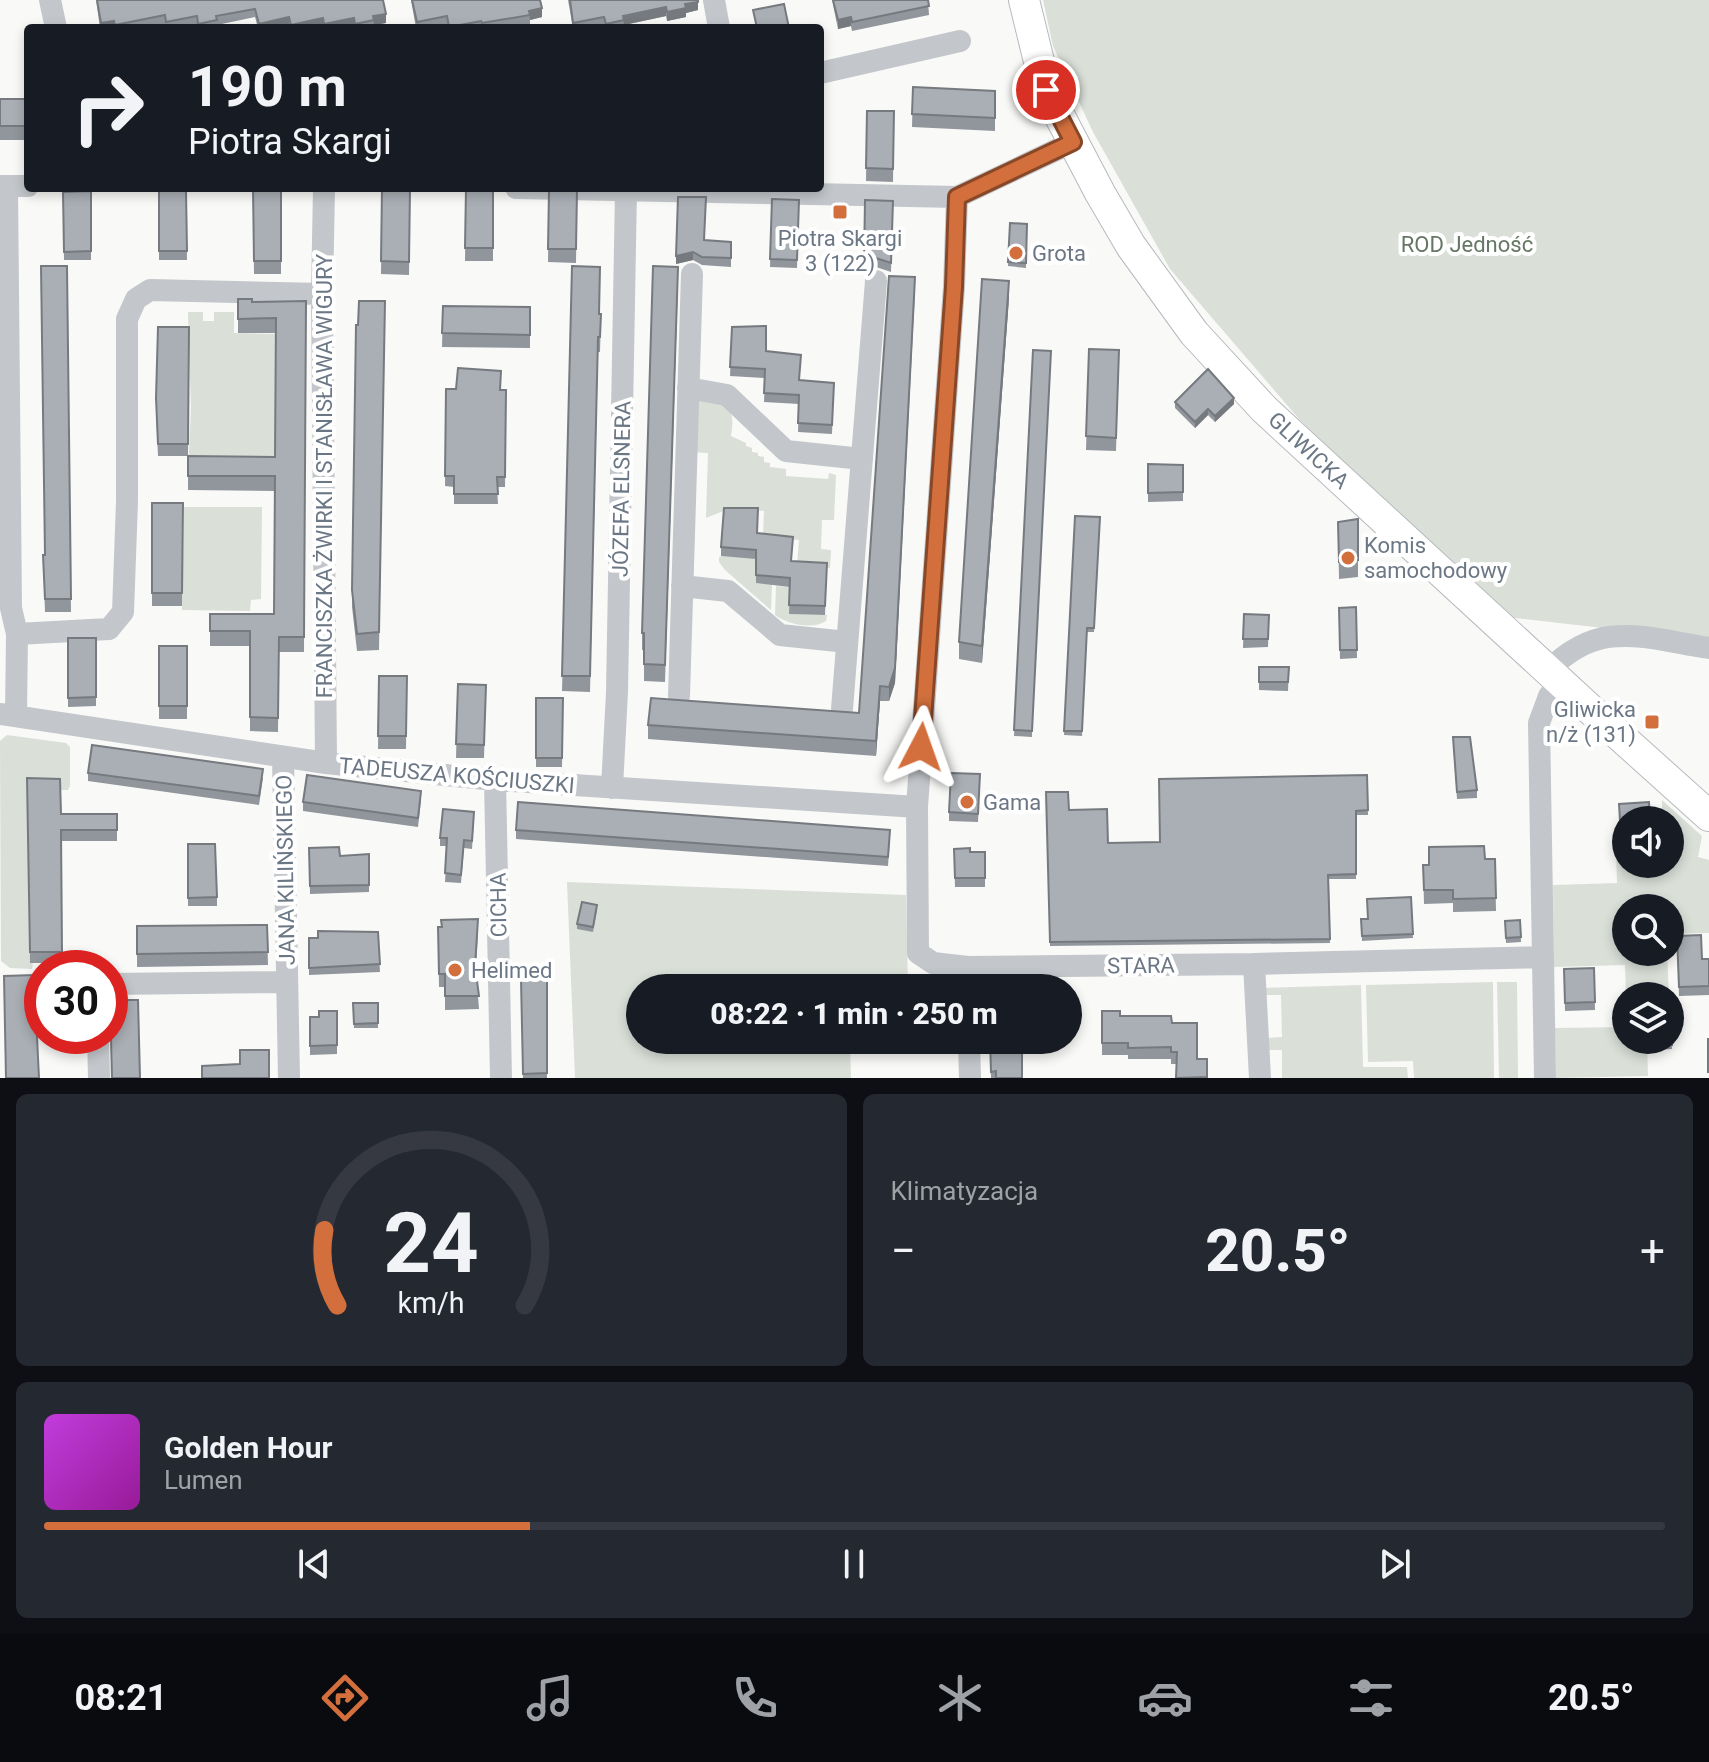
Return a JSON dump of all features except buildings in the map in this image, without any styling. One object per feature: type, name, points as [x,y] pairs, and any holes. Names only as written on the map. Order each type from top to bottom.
[{"type":"main road","name":"GLIWICKA","points":[[1024,0],[1034,52],[1046,90],[1123,233],[1161,291],[1229,373],[1329,470],[1709,816]]},
{"type":"street","points":[[50,0],[55,24]]},
{"type":"street","points":[[717,1],[719,24]]},
{"type":"street","points":[[824,72],[960,41]]},
{"type":"street","points":[[821,192],[957,197],[1073,142]]},
{"type":"street","points":[[8,715],[17,634],[11,608],[12,186]]},
{"type":"street","name":"FRANCISZKA ŻWIRKI I STANISŁAWA WIGURY","points":[[324,192],[326,763]]},
{"type":"street","name":"JÓZEFA ELSNERA","points":[[612,788],[617,692],[626,192]]},
{"type":"street","points":[[917,807],[954,287],[957,197]]},
{"type":"street","points":[[679,696],[692,274]]},
{"type":"street","points":[[842,709],[876,281]]},
{"type":"street","points":[[17,634],[109,629],[123,612],[127,501],[127,319],[136,299],[150,290],[322,294]]},
{"type":"street","points":[[688,388],[727,395],[786,451],[862,459]]},
{"type":"street","points":[[682,586],[728,591],[780,635],[847,642]]},
{"type":"street","points":[[1545,1078],[1539,723],[1554,676],[1574,647],[1620,634],[1709,648]]},
{"type":"street","name":"TADEUSZA KOŚCIUSZKI","points":[[8,715],[326,763],[495,780],[917,807]]},
{"type":"street","name":"JANA KILIŃSKIEGO","points":[[283,758],[289,1078]]},
{"type":"street","name":"CICHA","points":[[495,780],[501,1078]]},
{"type":"street","name":"STARA","points":[[917,807],[918,953],[960,974]]},
{"type":"street","name":"STARA","points":[[1034,974],[1254,964],[1543,957]]},
{"type":"street","points":[[1254,964],[1260,1078]]},
{"type":"street","name":"JANA KILIŃSKIEGO","points":[[128,984],[287,982]]},
{"type":"street","points":[[98,1054],[99,1078]]},
{"type":"street","points":[[969,1054],[970,1078]]},
{"type":"green space","name":"ROD Jedność","points":[[1043,0],[1709,0],[1709,640],[1506,617],[1299,419],[1170,269],[1093,132],[1053,46]]},
{"type":"green space","points":[[188,312],[203,312],[203,321],[214,321],[214,312],[234,312],[234,333],[276,334],[275,471],[188,471],[191,409]]},
{"type":"green space","points":[[710,396],[730,412],[731,436],[764,457],[764,462],[770,463],[770,467],[786,469],[786,476],[828,479],[829,473],[836,475],[834,520],[822,520],[821,549],[831,550],[830,568],[797,565],[799,540],[763,537],[764,511],[731,508],[706,518],[708,453],[690,452],[695,399]]},
{"type":"green space","points":[[184,507],[262,507],[261,599],[251,600],[250,611],[182,610]]},
{"type":"green space","points":[[722,556],[756,558],[756,583],[772,584],[771,610],[725,570],[719,562]]},
{"type":"green space","points":[[776,586],[790,587],[790,614],[827,615],[826,621],[800,625],[775,615]]},
{"type":"green space","points":[[7,735],[66,743],[70,747],[70,786],[68,790],[60,790],[35,950],[24,950],[24,969],[10,968],[1,961],[0,741]]},
{"type":"green space","points":[[1684,820],[1702,836],[1698,857],[1709,860],[1709,933],[1684,934],[1684,894],[1612,894],[1612,965],[1554,967],[1553,885],[1617,883],[1617,878],[1684,878]]},
{"type":"green space","points":[[567,882],[906,895],[908,974],[626,974],[626,1054],[850,1054],[851,1078],[575,1078]]},
{"type":"green space","points":[[1625,966],[1668,966],[1668,982],[1626,982]]},
{"type":"green space","points":[[1493,982],[1494,1078],[1414,1078],[1413,1061],[1368,1062],[1366,985]]},
{"type":"green space","points":[[1497,982],[1517,982],[1518,1078],[1499,1078]]},
{"type":"green space","points":[[1361,985],[1363,1067],[1407,1067],[1408,1078],[1282,1078],[1282,1050],[1269,1050],[1268,1038],[1282,1037],[1281,995],[1264,995],[1263,988]]},
{"type":"green space","points":[[1612,1027],[1612,1054],[1647,1054],[1648,1076],[1556,1078],[1555,1028]]},
{"type":"place","name":"Piotra Skargi 3 (122)","points":[[840,212]]},
{"type":"place","name":"Grota","points":[[1016,253]]},
{"type":"place","name":"Komis samochodowy","points":[[1348,558]]},
{"type":"place","name":"Gliwicka n/ż (131)","points":[[1652,722]]},
{"type":"place","name":"Gama","points":[[967,802]]},
{"type":"place","name":"Helimed","points":[[455,970]]},
{"type":"route","points":[[921,747],[954,287],[957,197],[1073,142],[1046,90]]}]
